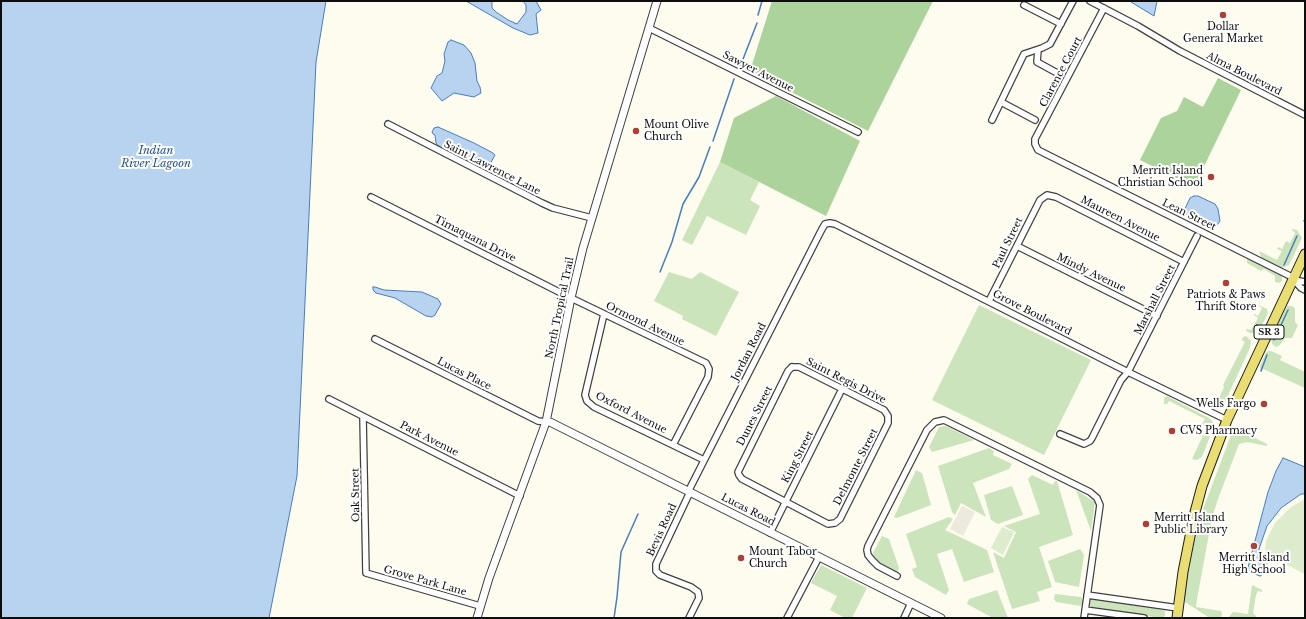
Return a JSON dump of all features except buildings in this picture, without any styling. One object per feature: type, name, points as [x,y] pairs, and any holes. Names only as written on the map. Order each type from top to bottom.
[{"type":"main road","name":"SR 3","points":[[1176,618],[1181,580],[1198,499],[1227,420],[1305,254]]},
{"type":"street","name":"North Tropical Trail","points":[[477,618],[489,578],[546,422],[571,298],[583,248],[657,1]]},
{"type":"street","points":[[992,120],[1024,54],[1038,50],[1050,44],[1073,1]]},
{"type":"street","name":"Alma Boulevard","points":[[1090,1],[1138,26],[1180,51],[1305,115]]},
{"type":"street","points":[[1024,5],[1061,24]]},
{"type":"street","name":"Clarence Court","points":[[1035,144],[1035,139],[1104,8]]},
{"type":"street","name":"Sawyer Avenue","points":[[649,28],[858,132]]},
{"type":"street","points":[[1038,50],[1037,62],[1059,74]]},
{"type":"street","points":[[1001,102],[1035,120]]},
{"type":"street","name":"Saint Lawrence Lane","points":[[388,124],[542,203],[553,208],[592,218]]},
{"type":"street","name":"Lean Street","points":[[1035,144],[1038,150],[1294,279]]},
{"type":"street","name":"Paul Street","points":[[989,301],[1040,200],[1047,195]]},
{"type":"street","name":"Maureen Avenue","points":[[1047,195],[1056,197],[1184,262]]},
{"type":"street","name":"Timaquana Drive","points":[[371,197],[571,298]]},
{"type":"street","name":"Grove Boulevard","points":[[828,223],[835,224],[1128,372],[1227,420]]},
{"type":"street","name":"Jordan Road","points":[[689,492],[822,229],[828,223]]},
{"type":"street","name":"Marshall Street","points":[[1060,434],[1084,444],[1090,441],[1095,434],[1121,380],[1128,372],[1197,236]]},
{"type":"street","name":"Mindy Avenue","points":[[1017,246],[1157,316]]},
{"type":"street","points":[[1294,279],[1305,282]]},
{"type":"street","points":[[1294,279],[1301,288],[1305,290]]},
{"type":"street","name":"Ormond Avenue","points":[[571,298],[706,363],[709,369],[708,377],[673,445]]},
{"type":"street","name":"Oxford Avenue","points":[[604,314],[586,395],[587,401],[594,407],[704,460]]},
{"type":"street","name":"Lucas Place","points":[[375,339],[538,421],[546,422]]},
{"type":"street","name":"Saint Regis Drive","points":[[792,367],[799,367],[884,410],[888,416]]},
{"type":"street","name":"Dunes Street","points":[[785,502],[742,479],[738,472],[739,467],[788,371],[792,367]]},
{"type":"street","name":"King Street","points":[[770,533],[842,389]]},
{"type":"street","name":"Park Avenue","points":[[329,399],[520,496]]},
{"type":"street","name":"Delmonte Street","points":[[785,502],[828,524],[835,524],[840,519],[885,430],[888,423],[888,416]]},
{"type":"street","name":"Oak Street","points":[[363,417],[366,573]]},
{"type":"street","points":[[897,576],[878,566],[872,560],[868,555],[868,546],[927,430],[935,422],[944,420],[1090,492],[1097,498],[1100,505],[1084,618]]},
{"type":"street","name":"Lucas Road","points":[[546,422],[550,422],[941,618]]},
{"type":"street","name":"Bevis Road","points":[[689,492],[656,564],[656,571],[660,575],[692,587],[698,592],[699,598],[690,618]]},
{"type":"street","points":[[787,618],[819,557]]},
{"type":"street","name":"Grove Park Lane","points":[[366,573],[480,606]]},
{"type":"street","points":[[1087,595],[1178,608]]},
{"type":"street","points":[[904,618],[911,603]]},
{"type":"street","points":[[1085,610],[1144,618]]},
{"type":"green space","points":[[772,1],[933,1],[868,131],[750,71]]},
{"type":"green space","points":[[1218,78],[1241,90],[1194,187],[1140,160],[1161,118],[1177,111],[1184,97],[1203,107]]},
{"type":"green space","points":[[776,96],[860,141],[826,216],[720,162],[734,118]]},
{"type":"green space","points":[[720,162],[759,182],[750,200],[760,206],[746,235],[707,216],[692,245],[682,240]]},
{"type":"green space","points":[[1291,229],[1297,230],[1302,238],[1289,265],[1282,268],[1261,257],[1259,251],[1277,260],[1282,251],[1277,249],[1278,247],[1282,249],[1286,241],[1290,243],[1295,233]]},
{"type":"green space","points":[[1247,258],[1250,258],[1281,275],[1282,281],[1279,283],[1275,282],[1275,276],[1264,269],[1261,271],[1247,263]]},
{"type":"green space","points":[[669,272],[692,279],[700,272],[739,292],[716,336],[682,319],[683,316],[654,301]]},
{"type":"green space","points":[[979,305],[1091,360],[1044,455],[932,400]]},
{"type":"green space","points":[[1259,305],[1267,309],[1268,313],[1259,331],[1250,333],[1246,331],[1247,329],[1251,330],[1258,318],[1254,314],[1258,316],[1262,308]]},
{"type":"green space","points":[[1287,306],[1292,306],[1295,308],[1295,322],[1298,325],[1292,338],[1285,338],[1280,345],[1276,347],[1272,344],[1271,339]]},
{"type":"green space","points":[[1246,336],[1251,341],[1250,348],[1224,404],[1215,408],[1197,400],[1199,397],[1203,397],[1211,402],[1213,398],[1218,400],[1224,387],[1223,385],[1245,342],[1242,340],[1243,337]]},
{"type":"green space","points":[[1268,351],[1282,356],[1280,360],[1305,372],[1305,388],[1263,369],[1261,373],[1260,366],[1266,352]]},
{"type":"green space","points":[[1167,396],[1209,418],[1213,422],[1214,426],[1202,457],[1197,460],[1192,459],[1207,427],[1202,424],[1205,419],[1169,401],[1167,404],[1164,404],[1164,398]]},
{"type":"green space","points":[[946,426],[974,440],[932,452],[929,447],[939,427]]},
{"type":"green space","points":[[1237,431],[1241,431],[1267,444],[1267,446],[1247,442],[1239,444],[1218,499],[1212,518],[1196,607],[1221,611],[1221,618],[1210,618],[1185,602],[1184,593],[1199,520],[1231,435]]},
{"type":"green space","points":[[989,448],[994,451],[993,455],[1012,464],[1009,469],[973,483],[986,517],[961,503],[955,515],[952,512],[938,466]]},
{"type":"green space","points":[[916,470],[922,473],[931,505],[897,518],[894,517]]},
{"type":"green space","points":[[1032,475],[1053,485],[1055,481],[1057,481],[1073,535],[1039,547],[1052,587],[1037,592],[1040,601],[1012,609],[993,552],[1004,558],[1016,532],[1004,526],[1040,514],[1028,479]]},
{"type":"green space","points":[[1012,486],[1023,515],[998,524],[991,520],[984,495]]},
{"type":"green space","points":[[1076,490],[1095,502],[1091,531]]},
{"type":"green space","points":[[1305,499],[1305,574],[1265,554],[1266,541],[1275,523],[1291,507]]},
{"type":"green space","points":[[949,517],[953,519],[945,530],[987,550],[994,572],[964,582],[952,549],[937,554],[949,590],[946,595],[915,577],[912,569],[917,567],[906,534]]},
{"type":"green space","points":[[1002,527],[1014,532],[1003,555],[991,548]]},
{"type":"green space","points":[[882,536],[889,539],[899,568],[897,573],[876,561],[873,553]]},
{"type":"green space","points":[[1080,549],[1084,555],[1079,587],[1055,582],[1048,561]]},
{"type":"green space","points":[[821,565],[867,588],[852,618],[845,618],[830,610],[837,596],[811,583]]},
{"type":"green space","points":[[1252,585],[1262,590],[1262,592],[1258,591],[1256,595],[1253,613],[1256,618],[1228,618],[1233,612],[1248,614]]},
{"type":"green space","points":[[997,590],[1008,618],[993,618],[967,604],[969,599]]},
{"type":"green space","points":[[1055,594],[1081,597],[1084,601],[1081,606],[1056,602],[1054,599]]},
{"type":"green space","points":[[1092,599],[1163,610],[1165,611],[1165,616],[1161,618],[1092,608],[1089,604],[1090,600]]},
{"type":"shaded area","points":[[962,506],[975,512],[963,536],[950,529]]},
{"type":"water","name":"Indian River Lagoon","points":[[1,1],[326,1],[316,62],[297,476],[269,618],[1,618]]},
{"type":"water","points":[[466,1],[492,1],[492,8],[496,12],[517,24],[526,12],[526,5],[523,1],[536,1],[541,10],[536,14],[538,33],[530,35],[513,28]]},
{"type":"water","points":[[1157,1],[1154,16],[1131,2]]},
{"type":"water","points":[[451,40],[464,45],[471,53],[475,63],[477,81],[481,93],[474,97],[454,93],[442,101],[431,88],[437,76],[442,73],[445,61],[444,54],[448,42]]},
{"type":"water","points":[[438,127],[493,153],[495,155],[488,167],[477,165],[439,147],[436,143],[435,135],[432,132],[434,128]]},
{"type":"water","points":[[1198,196],[1215,204],[1218,209],[1220,221],[1217,225],[1206,224],[1183,213],[1190,198]]},
{"type":"water","points":[[373,287],[384,290],[422,292],[438,299],[441,304],[435,315],[432,317],[426,316],[395,298],[376,293],[373,290]]},
{"type":"water","points":[[1283,458],[1305,467],[1305,494],[1301,494],[1281,508],[1267,526],[1259,549],[1261,556],[1266,559],[1267,563],[1260,576],[1247,571],[1268,492]]},
{"type":"waterway","points":[[758,15],[762,1]]},
{"type":"waterway","points":[[740,67],[757,23]]},
{"type":"waterway","points":[[713,141],[734,79]]},
{"type":"waterway","points":[[660,272],[672,242],[683,204],[699,177],[710,147]]},
{"type":"waterway","points":[[1284,265],[1297,236]]},
{"type":"waterway","points":[[1274,340],[1288,310]]},
{"type":"waterway","points":[[1261,371],[1267,355]]},
{"type":"waterway","points":[[614,618],[621,552],[638,514]]},
{"type":"place","name":"Dollar General Market","points":[[1223,15]]},
{"type":"place","name":"Mount Olive Church","points":[[636,131]]},
{"type":"place","name":"Merritt Island Christian School","points":[[1211,177]]},
{"type":"place","name":"Patriots & Paws Thrift Store","points":[[1226,283]]},
{"type":"place","name":"Wells Fargo","points":[[1264,404]]},
{"type":"place","name":"CVS Pharmacy","points":[[1172,431]]},
{"type":"place","name":"Merritt Island Public Library","points":[[1146,524]]},
{"type":"place","name":"Merritt Island High School","points":[[1254,546]]},
{"type":"place","name":"Mount Tabor Church","points":[[741,558]]}]
